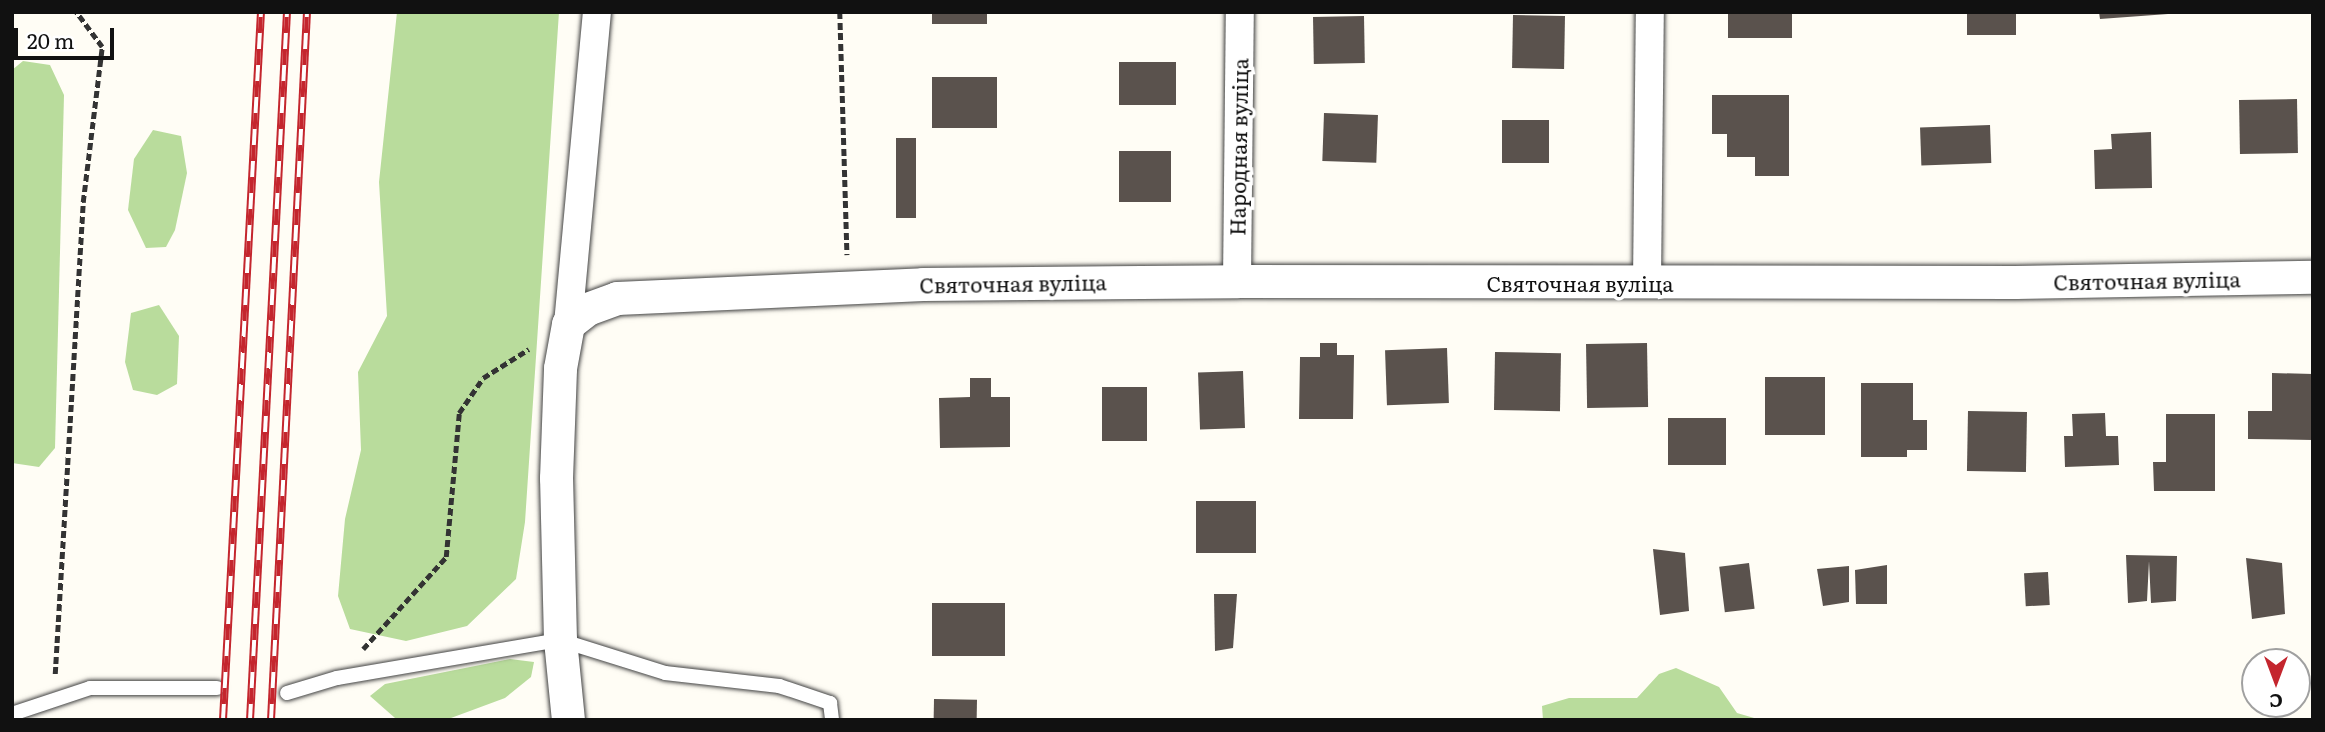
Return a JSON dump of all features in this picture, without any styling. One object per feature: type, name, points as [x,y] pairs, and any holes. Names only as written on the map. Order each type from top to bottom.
[{"type":"street","points":[[568,720],[560,640],[556,478],[561,368],[568,324],[597,12]]},
{"type":"street","name":"Народная вуліца","points":[[1237,281],[1240,12]]},
{"type":"street","points":[[1647,282],[1650,12]]},
{"type":"street","name":"Святочная вуліца","points":[[568,324],[587,309],[617,298],[923,284],[1237,281],[2015,282],[2313,277]]},
{"type":"lane","points":[[287,693],[337,678],[560,640],[665,673],[779,686],[830,703],[832,720]]},
{"type":"lane","points":[[12,714],[90,688],[216,688]]},
{"type":"path","points":[[54,699],[83,202],[102,47],[76,12]]},
{"type":"path","points":[[840,12],[848,288]]},
{"type":"path","points":[[337,678],[446,557],[458,413],[483,378],[568,324]]},
{"type":"green space","points":[[397,12],[559,12],[525,522],[516,579],[467,626],[406,641],[350,629],[338,596],[345,519],[361,450],[358,372],[387,316],[379,182]]},
{"type":"green space","points":[[23,61],[50,65],[64,95],[55,448],[39,467],[12,463],[12,70]]},
{"type":"green space","points":[[153,130],[181,136],[187,173],[175,230],[166,247],[146,248],[128,210],[134,159]]},
{"type":"green space","points":[[159,305],[179,336],[177,384],[157,395],[133,390],[125,362],[131,313]]},
{"type":"green space","points":[[510,659],[534,662],[531,677],[505,698],[451,718],[395,718],[370,696],[385,684]]},
{"type":"green space","points":[[1676,668],[1719,687],[1737,713],[1761,720],[1543,720],[1542,706],[1569,698],[1637,698],[1659,674]]},
{"type":"building","points":[[932,12],[987,12],[987,24],[932,24]]},
{"type":"building","points":[[1728,12],[1792,12],[1792,38],[1728,38]]},
{"type":"building","points":[[1967,12],[2016,12],[2016,35],[1967,35]]},
{"type":"building","points":[[2099,12],[2168,12],[2168,14],[2100,19]]},
{"type":"building","points":[[1513,15],[1565,16],[1564,69],[1512,68]]},
{"type":"building","points":[[1364,16],[1365,63],[1314,64],[1313,17]]},
{"type":"building","points":[[1119,62],[1176,62],[1176,105],[1119,105]]},
{"type":"building","points":[[932,77],[997,77],[997,128],[932,128]]},
{"type":"building","points":[[1712,95],[1789,95],[1789,176],[1755,176],[1755,157],[1727,157],[1727,134],[1712,134]]},
{"type":"building","points":[[2297,99],[2298,153],[2240,154],[2239,100]]},
{"type":"building","points":[[1324,113],[1378,115],[1376,163],[1322,161]]},
{"type":"building","points":[[1502,120],[1549,120],[1549,163],[1502,163]]},
{"type":"building","points":[[1990,125],[1991,163],[1921,165],[1920,127]]},
{"type":"building","points":[[2151,132],[2152,188],[2095,189],[2094,150],[2112,149],[2111,134]]},
{"type":"building","points":[[896,138],[916,138],[916,218],[896,218]]},
{"type":"building","points":[[1119,151],[1171,151],[1171,202],[1119,202]]},
{"type":"building","points":[[1320,343],[1337,343],[1337,355],[1354,355],[1353,419],[1299,419],[1300,357],[1320,357]]},
{"type":"building","points":[[1647,343],[1648,407],[1587,408],[1586,344]]},
{"type":"building","points":[[1447,348],[1449,403],[1387,405],[1385,350]]},
{"type":"building","points":[[1495,352],[1561,353],[1560,411],[1494,410]]},
{"type":"building","points":[[1243,371],[1245,428],[1200,430],[1198,373]]},
{"type":"building","points":[[2272,373],[2313,374],[2313,440],[2248,439],[2248,411],[2272,411]]},
{"type":"building","points":[[1765,377],[1825,377],[1825,435],[1765,435]]},
{"type":"building","points":[[970,378],[991,378],[991,397],[1010,397],[1010,447],[940,448],[939,398],[970,397]]},
{"type":"building","points":[[1861,383],[1913,383],[1913,420],[1927,420],[1927,450],[1907,450],[1907,457],[1861,457]]},
{"type":"building","points":[[1102,387],[1147,387],[1147,441],[1102,441]]},
{"type":"building","points":[[1968,411],[2027,412],[2026,472],[1967,471]]},
{"type":"building","points":[[2105,413],[2106,436],[2118,436],[2119,465],[2065,467],[2064,436],[2073,436],[2072,414]]},
{"type":"building","points":[[2166,414],[2215,414],[2215,491],[2154,491],[2153,462],[2166,462]]},
{"type":"building","points":[[1668,418],[1726,418],[1726,465],[1668,465]]},
{"type":"building","points":[[1196,501],[1256,501],[1256,553],[1196,553]]},
{"type":"building","points":[[1653,549],[1685,553],[1689,611],[1660,615]]},
{"type":"building","points":[[2126,555],[2177,556],[2176,601],[2151,603],[2149,561],[2147,601],[2128,603]]},
{"type":"building","points":[[2246,558],[2282,563],[2285,614],[2252,619]]},
{"type":"building","points":[[1749,563],[1755,609],[1725,612],[1719,567]]},
{"type":"building","points":[[1887,565],[1887,604],[1856,604],[1855,570]]},
{"type":"building","points":[[1849,566],[1849,602],[1823,606],[1817,569]]},
{"type":"building","points":[[2048,572],[2050,605],[2026,606],[2024,573]]},
{"type":"building","points":[[1214,594],[1237,594],[1233,648],[1215,651]]},
{"type":"building","points":[[932,603],[1005,603],[1005,656],[932,656]]},
{"type":"building","points":[[934,699],[977,700],[977,720],[934,720]]},
{"type":"railway","points":[[223,720],[261,12]]},
{"type":"railway","points":[[250,720],[287,12]]},
{"type":"railway","points":[[271,720],[307,12]]}]
